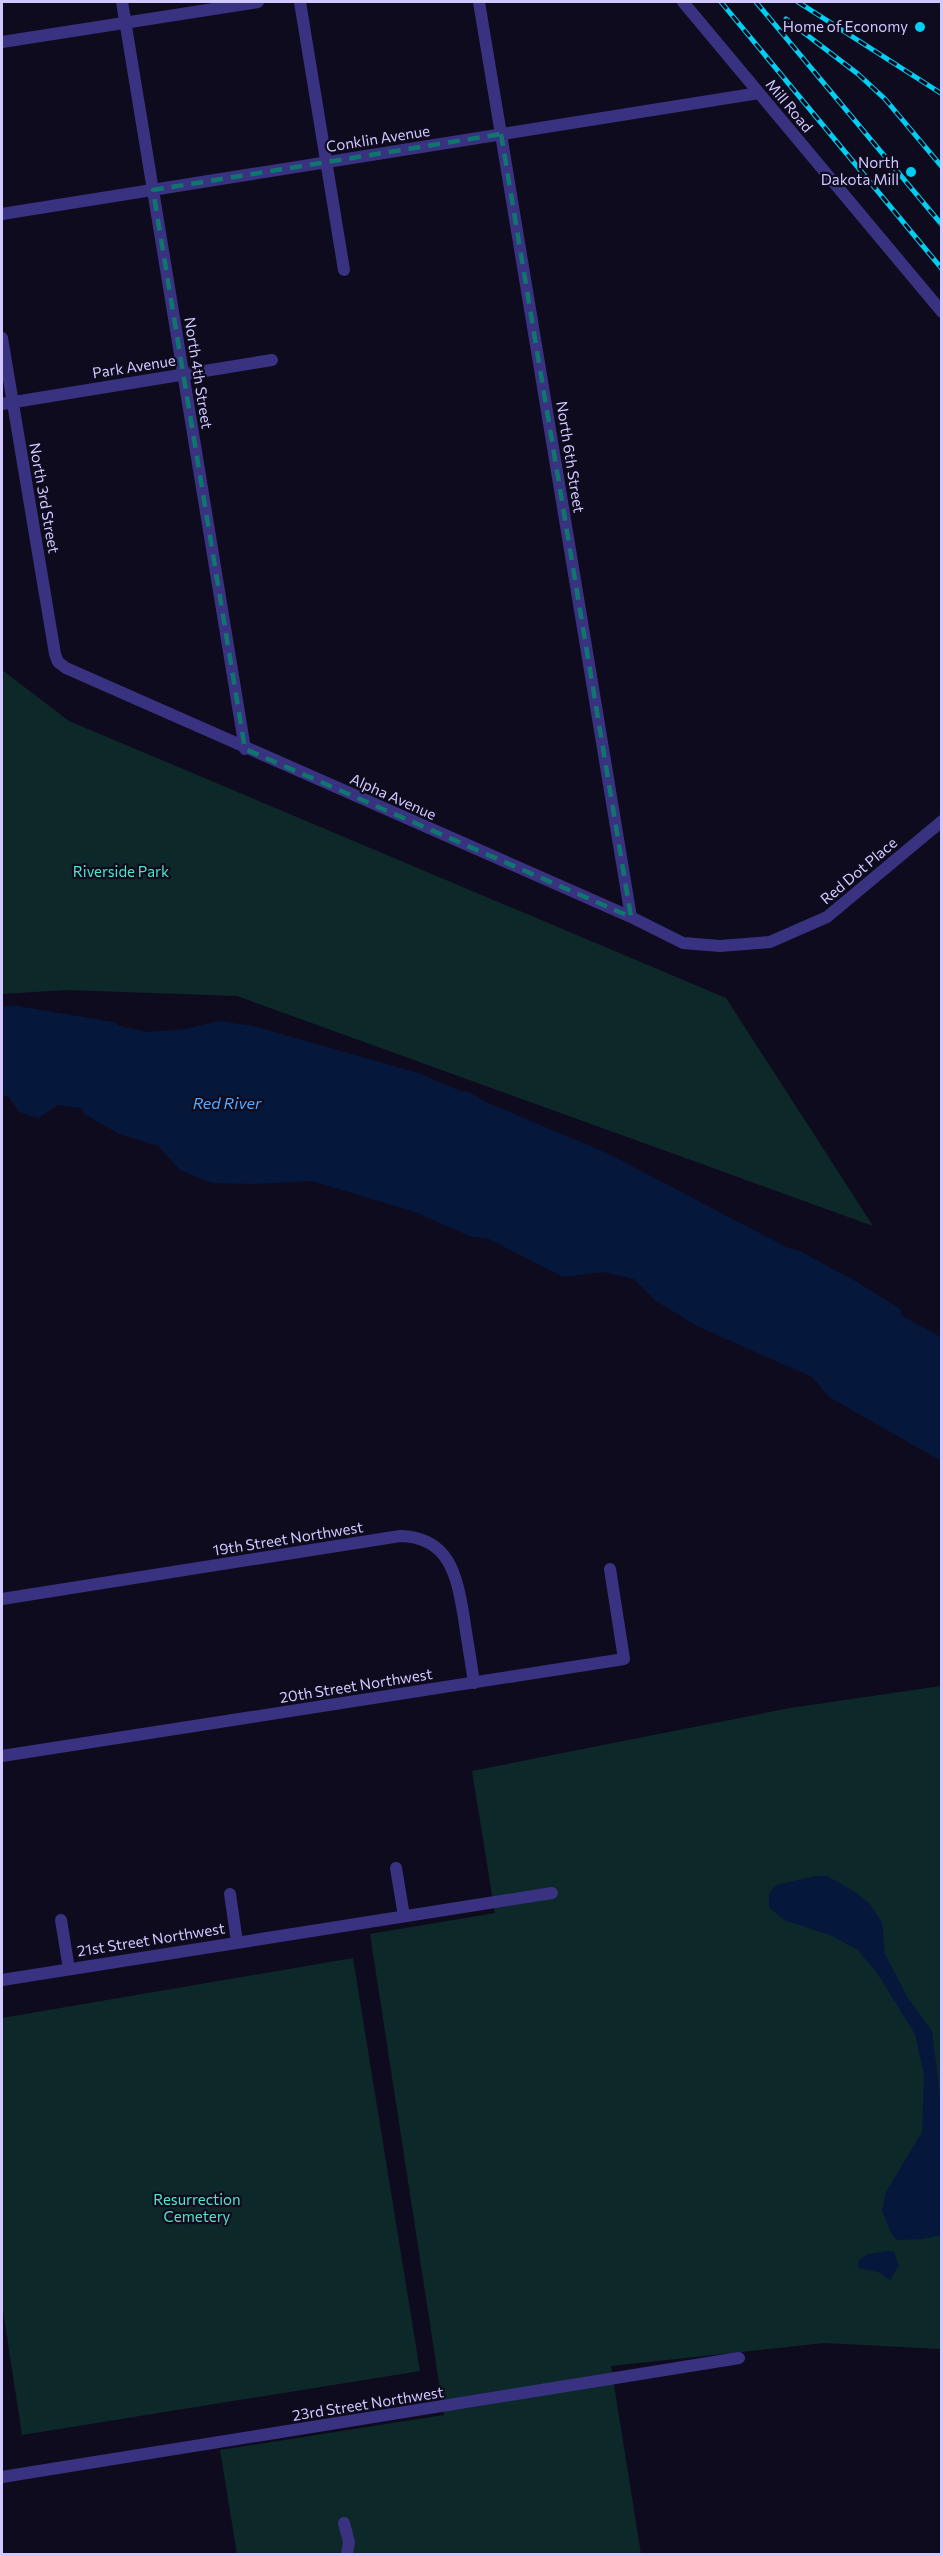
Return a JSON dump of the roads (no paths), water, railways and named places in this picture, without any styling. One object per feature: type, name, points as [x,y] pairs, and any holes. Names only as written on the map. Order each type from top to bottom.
[{"type":"street","name":"North 4th Street","points":[[122,2],[245,749]]},
{"type":"street","points":[[2,42],[258,2]]},
{"type":"street","points":[[300,2],[344,270]]},
{"type":"street","name":"North 6th Street","points":[[480,2],[631,917]]},
{"type":"street","name":"Mill Road","points":[[683,2],[942,312]]},
{"type":"street","name":"Conklin Avenue","points":[[2,214],[759,93]]},
{"type":"street","name":"North 3rd Street","points":[[2,338],[7,403],[58,662]]},
{"type":"street","name":"Park Avenue","points":[[7,403],[272,360]]},
{"type":"street","name":"Alpha Avenue","points":[[58,662],[66,668],[245,749],[631,917],[682,943],[720,946]]},
{"type":"street","name":"Red Dot Place","points":[[720,946],[770,942],[827,917],[942,822]]},
{"type":"street","name":"19th Street Northwest","points":[[2,1599],[400,1536],[414,1536],[433,1545],[452,1567],[458,1586],[474,1683]]},
{"type":"street","name":"20th Street Northwest","points":[[2,1756],[624,1659],[610,1569]]},
{"type":"street","points":[[396,1868],[404,1916]]},
{"type":"street","name":"21st Street Northwest","points":[[2,1980],[552,1893]]},
{"type":"street","name":"21st Street Northwest","points":[[230,1894],[237,1942]]},
{"type":"street","name":"21st Street Northwest","points":[[61,1920],[69,1969]]},
{"type":"street","name":"23rd Street Northwest","points":[[2,2477],[739,2358]]},
{"type":"street","points":[[344,2523],[349,2542],[347,2554]]},
{"type":"water","name":"Red River","points":[[2,1006],[17,1006],[113,1022],[120,1026],[147,1032],[186,1029],[219,1021],[253,1026],[418,1073],[460,1091],[469,1092],[484,1101],[609,1154],[857,1282],[900,1309],[902,1316],[941,1337],[941,1461],[829,1397],[812,1377],[699,1327],[656,1301],[634,1279],[604,1272],[563,1277],[489,1239],[469,1236],[415,1212],[312,1181],[253,1184],[212,1183],[180,1170],[158,1146],[119,1134],[84,1114],[81,1108],[58,1105],[38,1118],[19,1112],[9,1097],[2,1095]]},
{"type":"water","points":[[816,1876],[827,1876],[869,1903],[882,1922],[885,1954],[908,1998],[932,2031],[941,2103],[941,2235],[923,2239],[896,2240],[882,2210],[886,2192],[922,2132],[924,2075],[915,2034],[877,1973],[858,1950],[832,1936],[784,1920],[769,1907],[769,1894],[776,1885]]},
{"type":"water","points":[[894,2252],[899,2266],[890,2280],[878,2272],[858,2268],[859,2260],[868,2254]]},
{"type":"railway","points":[[721,2],[942,269]]},
{"type":"railway","points":[[756,2],[942,225]]},
{"type":"railway","points":[[798,2],[942,94]]},
{"type":"railway","points":[[786,19],[858,74],[885,99],[942,167]]},
{"type":"place","name":"Home of Economy","points":[[920,27]]},
{"type":"place","name":"North Dakota Mill","points":[[911,172]]},
{"type":"park label","name":"Riverside Park","points":[[121,872]]},
{"type":"park label","name":"Resurrection Cemetery","points":[[197,2208]]}]
